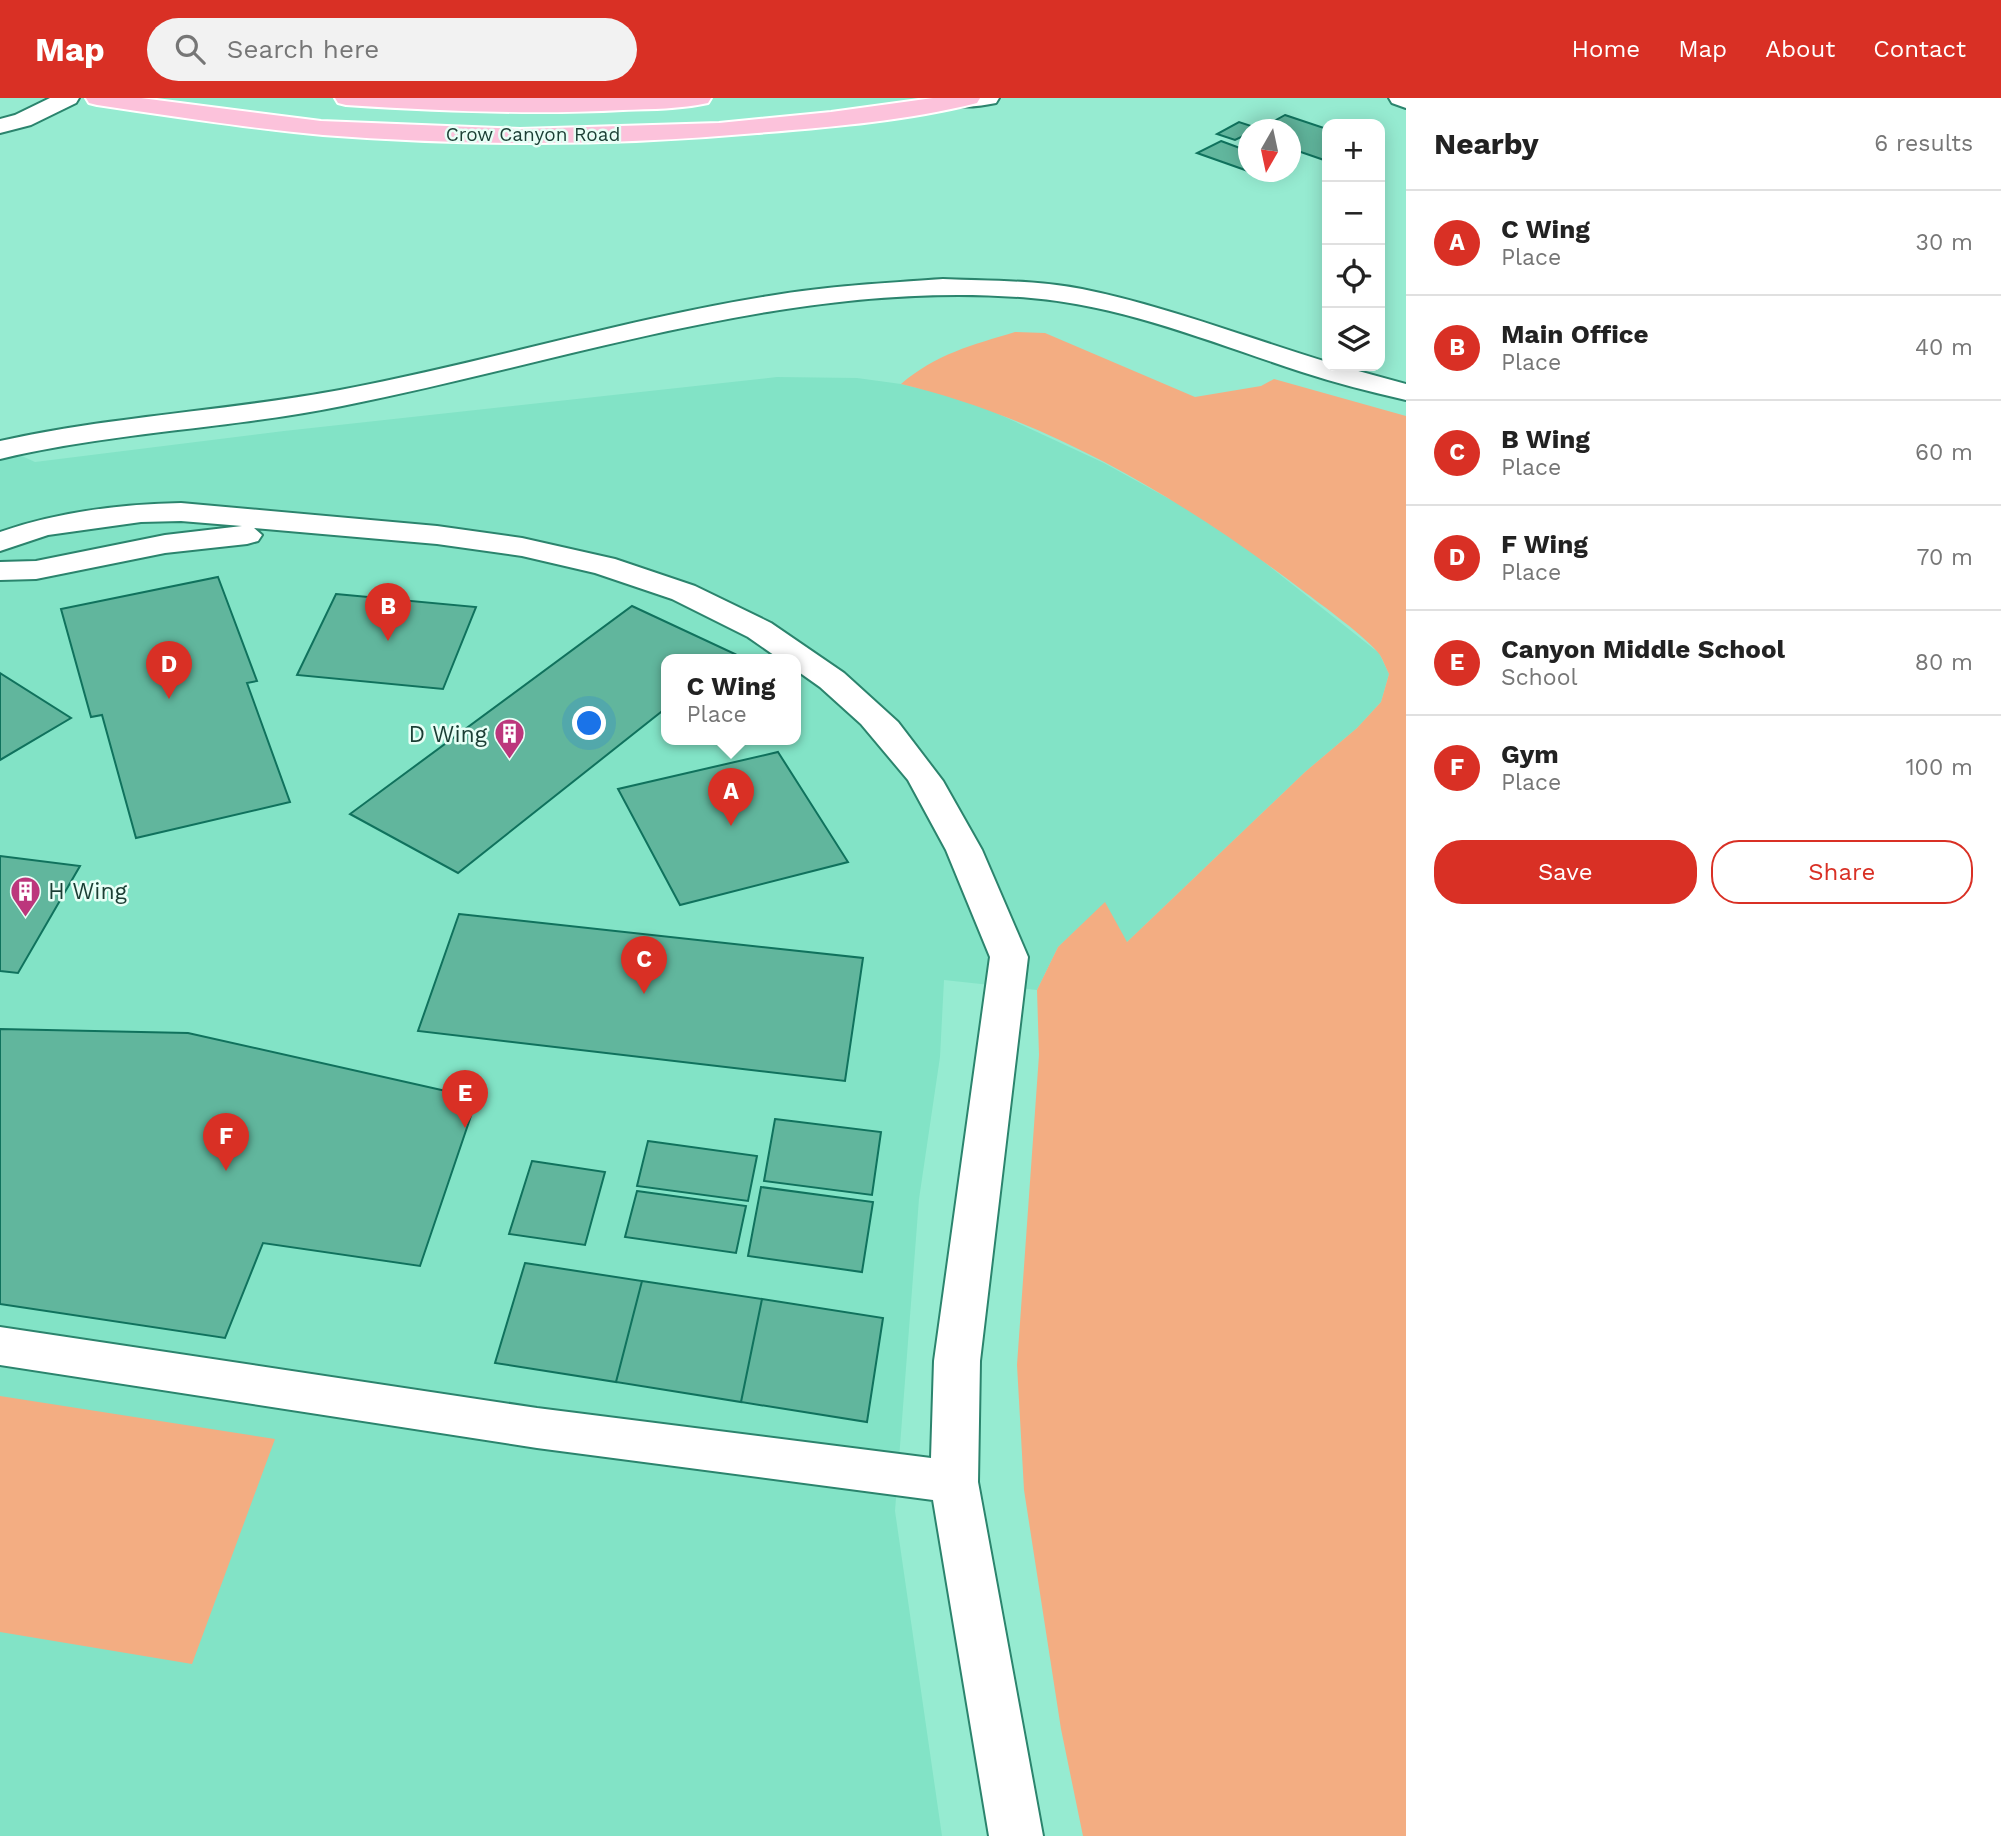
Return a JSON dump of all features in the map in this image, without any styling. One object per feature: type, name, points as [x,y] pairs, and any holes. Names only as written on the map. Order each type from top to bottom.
[{"type":"main road","name":"Crow Canyon Road","points":[[97,98],[268,122],[396,132],[526,136],[720,130],[866,115],[963,99]]},
{"type":"main road","name":"Crow Canyon Road","points":[[346,98],[526,106],[633,104],[700,98]]},
{"type":"street","points":[[0,126],[23,120],[68,98]]},
{"type":"street","points":[[963,99],[988,98]]},
{"type":"street","points":[[1400,98],[1406,101]]},
{"type":"street","points":[[4,450],[338,398],[672,321],[810,297],[909,288],[1033,290],[1117,303],[1311,368],[1406,393]]},
{"type":"street","points":[[0,542],[43,527],[141,513],[181,512],[347,528],[432,533],[538,549],[656,581],[705,603],[798,654]]},
{"type":"street","points":[[0,571],[36,570],[178,542],[347,528]]},
{"type":"street","points":[[801,656],[838,684],[884,726],[930,788],[987,899],[1009,957],[957,1361],[954,1482],[1016,1836]]},
{"type":"street","points":[[0,1346],[537,1428],[954,1482]]},
{"type":"shaded area","points":[[1015,332],[1045,333],[1195,397],[1261,386],[1274,379],[1406,416],[1406,1836],[1083,1836],[1061,1729],[1024,1490],[1017,1365],[1039,1055],[1037,990],[1058,947],[1105,902],[1127,942],[1305,772],[1357,728],[1381,702],[1389,674],[1374,648],[1343,621],[1256,556],[1161,494],[1112,466],[1009,418],[956,399],[901,384],[941,358]]},
{"type":"shaded area","points":[[777,377],[857,378],[901,384],[943,394],[992,411],[1104,463],[1184,507],[1249,550],[1379,653],[1389,674],[1381,702],[1357,728],[1305,772],[1126,943],[1105,903],[1058,947],[1037,990],[944,980],[940,1057],[919,1199],[895,1511],[942,1836],[0,1836],[0,446],[35,462],[284,431]]},
{"type":"shaded area","points":[[0,1396],[275,1439],[192,1664],[0,1632]]},
{"type":"building","points":[[1285,115],[1297,119],[1278,119]]},
{"type":"building","points":[[1301,120],[1322,127],[1322,159],[1301,152]]},
{"type":"building","points":[[1238,123],[1238,138],[1217,134]]},
{"type":"building","points":[[1221,141],[1238,147],[1238,167],[1197,153]]},
{"type":"building","points":[[218,577],[257,681],[247,683],[290,802],[136,838],[102,715],[91,717],[61,609]]},
{"type":"building","points":[[336,594],[476,607],[443,689],[297,675]]},
{"type":"building","name":"D Wing","points":[[632,606],[735,654],[661,654],[661,712],[458,873],[350,814]]},
{"type":"building","points":[[0,673],[71,718],[0,760]]},
{"type":"building","points":[[778,752],[848,862],[680,905],[618,789]]},
{"type":"building","name":"H Wing","points":[[0,856],[80,866],[18,973],[0,971]]},
{"type":"building","points":[[459,914],[863,958],[845,1081],[418,1031]]},
{"type":"building","points":[[0,1029],[188,1033],[477,1098],[420,1266],[263,1243],[225,1338],[0,1304]]},
{"type":"building","points":[[775,1119],[881,1132],[872,1195],[764,1181]]},
{"type":"building","points":[[648,1141],[757,1156],[748,1201],[637,1186]]},
{"type":"building","points":[[532,1161],[605,1172],[585,1245],[509,1234]]},
{"type":"building","points":[[761,1187],[873,1202],[862,1272],[748,1256]]},
{"type":"building","points":[[637,1191],[746,1206],[736,1253],[625,1237]]},
{"type":"building","points":[[525,1263],[642,1281],[616,1382],[495,1363]]},
{"type":"building","points":[[642,1281],[762,1299],[741,1402],[616,1382]]},
{"type":"building","points":[[762,1299],[883,1318],[867,1422],[741,1402]]},
{"type":"place","name":"Main Office","points":[[388,641]]},
{"type":"place","name":"F Wing","points":[[169,699]]},
{"type":"place","name":"D Wing","points":[[510,761]]},
{"type":"place","name":"C Wing","points":[[731,826]]},
{"type":"place","name":"H Wing","points":[[25,918]]},
{"type":"place","name":"B Wing","points":[[644,994]]},
{"type":"place","name":"Canyon Middle School","points":[[465,1128]]},
{"type":"place","name":"Gym","points":[[226,1171]]}]
